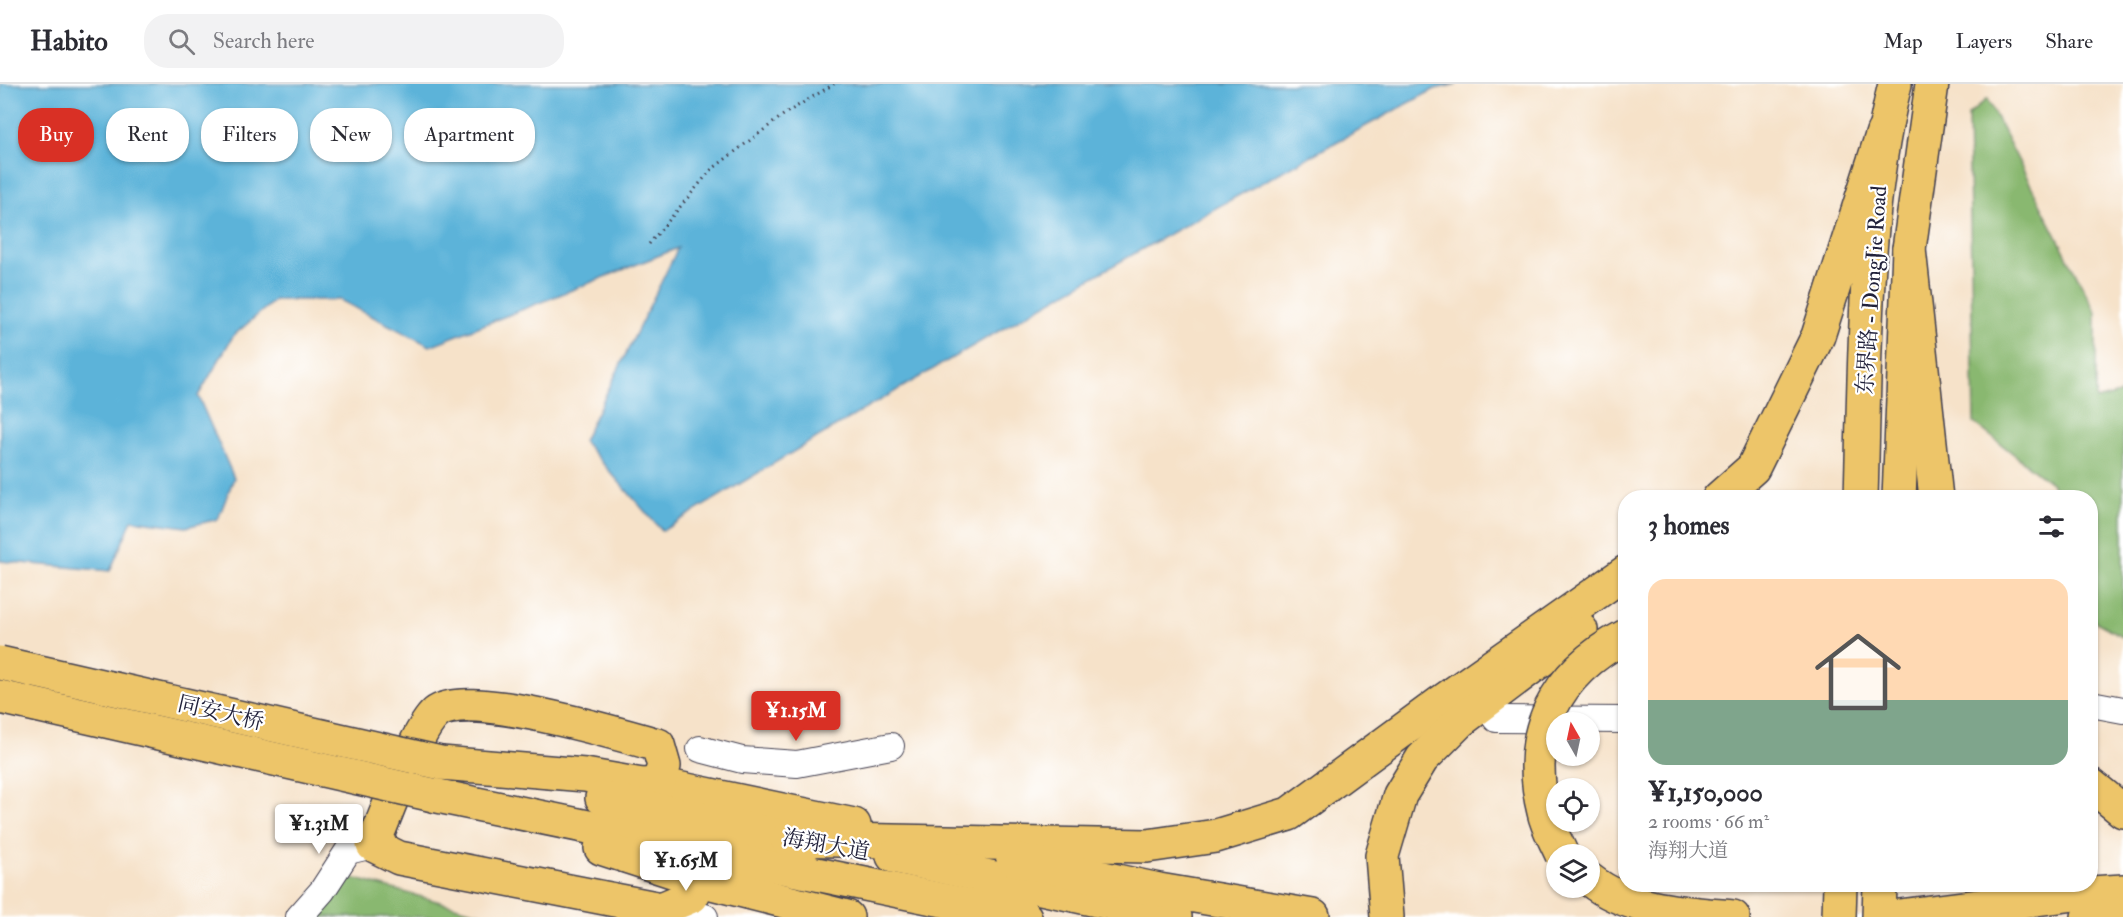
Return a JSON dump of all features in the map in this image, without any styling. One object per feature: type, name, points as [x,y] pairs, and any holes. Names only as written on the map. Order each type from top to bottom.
[{"type":"main road","name":"东界路 - DongJie Road","points":[[1861,490],[1866,348],[1883,132],[1895,84]]},
{"type":"main road","name":"东界路 - DongJie Road","points":[[1899,490],[1910,249],[1932,84]]},
{"type":"main road","points":[[1735,490],[1753,468],[1818,336],[1883,132]]},
{"type":"main road","points":[[1910,249],[1935,490]]},
{"type":"main road","points":[[1728,490],[1753,468]]},
{"type":"main road","points":[[787,838],[1147,846],[1216,836],[1289,814],[1440,703],[1618,578]]},
{"type":"main road","points":[[1386,917],[1382,856],[1400,795],[1422,759],[1460,721],[1618,602]]},
{"type":"main road","points":[[1557,844],[1544,813],[1538,762],[1545,715],[1565,681],[1600,649],[1618,640]]},
{"type":"main road","name":"同安大桥","points":[[0,663],[441,763]]},
{"type":"main road","name":"同安大桥","points":[[0,697],[433,795]]},
{"type":"main road","points":[[700,880],[692,896],[661,909],[399,858],[373,845],[423,729],[437,712],[460,704],[492,706],[576,723],[658,745],[688,766],[715,796]]},
{"type":"main road","points":[[658,745],[664,766],[658,784]]},
{"type":"main road","points":[[441,763],[585,775],[642,785],[658,784],[1159,890],[1321,916]]},
{"type":"main road","name":"海翔大道","points":[[441,763],[787,838],[934,863],[1026,902]]},
{"type":"main road","points":[[2098,791],[2123,811]]},
{"type":"main road","points":[[433,795],[700,880],[847,917]]},
{"type":"main road","name":"海翔大道","points":[[433,795],[1026,902],[1175,917]]},
{"type":"main road","points":[[1600,888],[1662,910],[1732,917]]},
{"type":"main road","points":[[1891,917],[2075,894],[2123,891]]},
{"type":"main road","points":[[1839,917],[1840,892]]},
{"type":"main road","points":[[1879,917],[1881,892]]},
{"type":"main road","points":[[1026,902],[1321,916]]},
{"type":"main road","points":[[2088,917],[2123,914]]},
{"type":"street","points":[[2098,705],[2123,710]]},
{"type":"street","points":[[1496,719],[1618,720]]},
{"type":"street","points":[[700,749],[742,760],[797,764],[891,746]]},
{"type":"street","points":[[299,917],[322,891],[348,851],[373,845]]},
{"type":"street","points":[[661,909],[705,917]]},
{"type":"path","points":[[649,244],[711,170],[786,113],[834,84]]},
{"type":"green space","points":[[1987,99],[2096,313],[2096,400],[2123,393],[2123,637],[2098,623],[2098,490],[2054,490],[2052,484],[1974,423],[1968,115]]},
{"type":"green space","points":[[349,877],[495,917],[315,917]]},
{"type":"water","points":[[0,84],[1457,84],[1435,89],[1142,249],[853,416],[662,531],[583,441],[678,248],[430,346],[340,300],[275,300],[233,336],[198,396],[234,478],[218,519],[186,527],[132,520],[110,571],[0,561]]}]
